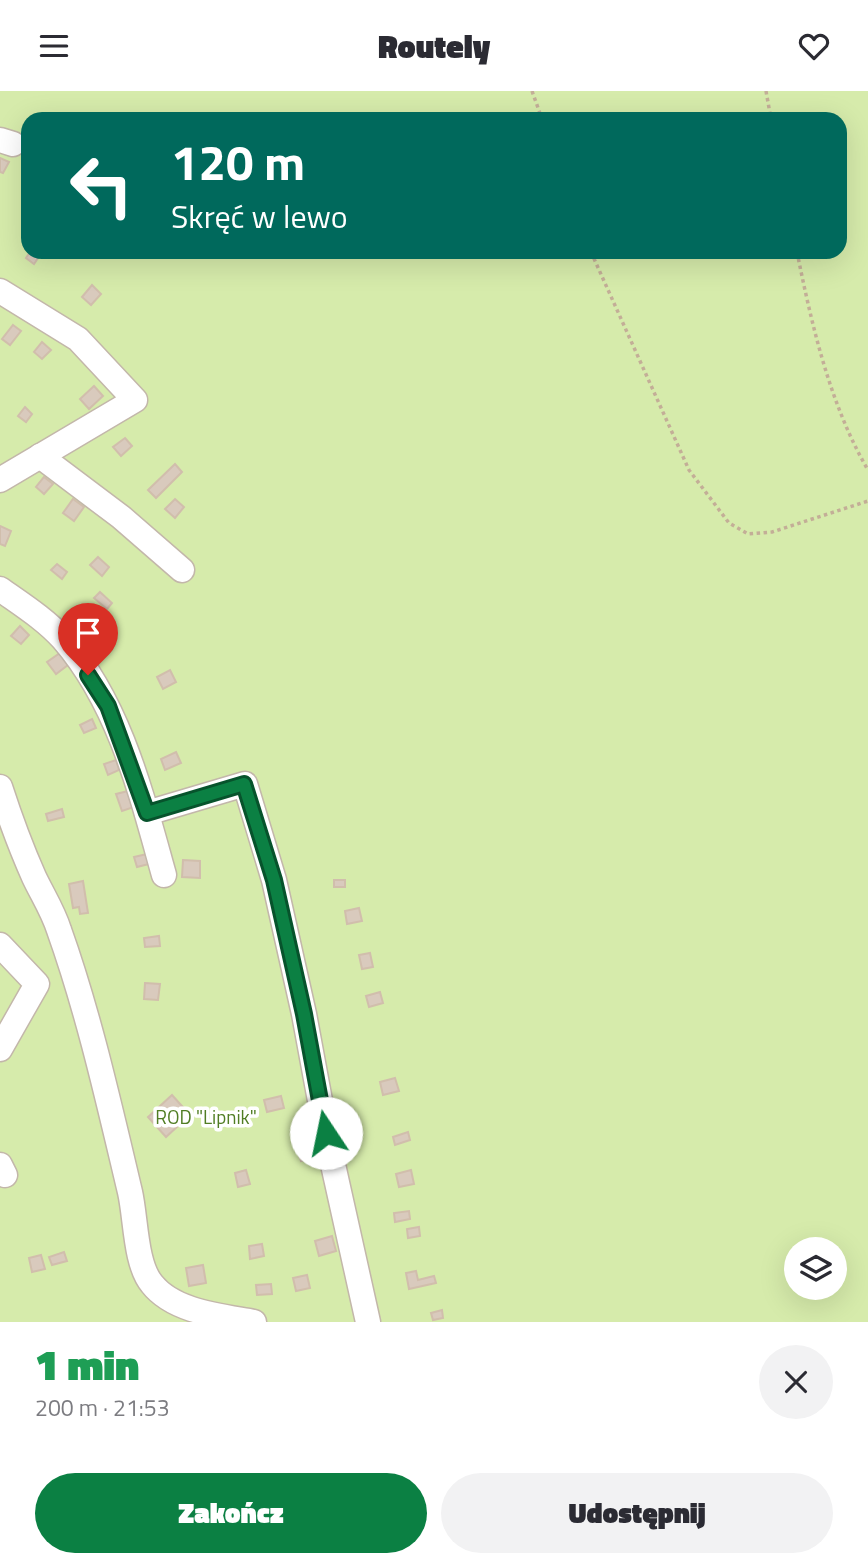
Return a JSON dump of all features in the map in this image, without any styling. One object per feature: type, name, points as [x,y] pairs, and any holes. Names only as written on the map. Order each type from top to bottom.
[{"type":"lane","points":[[0,291],[79,339],[135,400],[0,480]]},
{"type":"lane","points":[[0,452],[31,461],[121,517],[182,570]]},
{"type":"lane","points":[[0,589],[39,617],[63,639],[108,706],[147,813],[164,875]]},
{"type":"lane","points":[[147,813],[244,784],[274,880],[368,1322]]},
{"type":"lane","points":[[0,787],[33,875],[58,926],[74,972],[120,1149],[135,1213],[144,1270],[151,1284],[179,1305],[254,1322]]},
{"type":"lane","points":[[0,945],[37,984],[0,1049]]},
{"type":"path","points":[[532,91],[540,112]]},
{"type":"path","points":[[766,91],[770,112]]},
{"type":"path","points":[[594,259],[689,470],[729,523],[748,534],[772,532],[868,501]]},
{"type":"path","points":[[798,259],[829,379],[853,445],[868,470]]},
{"type":"green space","name":"ROD \"Lipnik\"","points":[[0,91],[868,91],[868,1322],[0,1322]]},
{"type":"building","points":[[0,158],[9,162],[3,173],[0,172]]},
{"type":"building","points":[[92,285],[101,294],[91,305],[82,297]]},
{"type":"building","points":[[13,325],[21,331],[10,345],[2,339]]},
{"type":"building","points":[[42,342],[51,350],[42,359],[34,352]]},
{"type":"building","points":[[94,386],[103,396],[89,409],[80,399]]},
{"type":"building","points":[[25,407],[32,414],[26,422],[18,416]]},
{"type":"building","points":[[125,438],[132,446],[121,456],[113,447]]},
{"type":"building","points":[[175,464],[182,472],[156,498],[148,490]]},
{"type":"building","points":[[44,477],[53,484],[44,494],[36,487]]},
{"type":"building","points":[[73,499],[84,507],[74,521],[63,513]]},
{"type":"building","points":[[175,499],[184,507],[175,518],[165,509]]},
{"type":"building","points":[[0,526],[11,531],[5,546],[0,544]]},
{"type":"building","points":[[98,557],[109,567],[102,576],[90,565]]},
{"type":"building","points":[[57,564],[67,572],[62,579],[51,570]]},
{"type":"building","points":[[100,592],[112,603],[107,609],[94,598]]},
{"type":"building","points":[[20,626],[29,635],[21,644],[11,636]]},
{"type":"building","points":[[60,653],[68,665],[56,674],[47,662]]},
{"type":"building","points":[[170,670],[176,682],[163,689],[157,677]]},
{"type":"building","points":[[92,719],[96,728],[84,733],[80,725]]},
{"type":"building","points":[[176,752],[181,763],[165,770],[161,759]]},
{"type":"building","points":[[116,760],[119,770],[108,775],[104,764]]},
{"type":"building","points":[[128,791],[134,807],[122,811],[116,794]]},
{"type":"building","points":[[62,809],[64,817],[48,821],[46,814]]},
{"type":"building","points":[[147,854],[149,864],[137,867],[134,857]]},
{"type":"building","points":[[183,860],[200,861],[200,878],[182,877]]},
{"type":"building","points":[[334,880],[345,880],[345,887],[334,887]]},
{"type":"building","points":[[83,881],[88,913],[80,914],[79,907],[73,908],[69,884]]},
{"type":"building","points":[[359,908],[362,921],[347,924],[345,911]]},
{"type":"building","points":[[159,936],[160,946],[145,947],[144,938]]},
{"type":"building","points":[[370,953],[373,967],[362,969],[359,955]]},
{"type":"building","points":[[145,983],[160,984],[158,1000],[144,999]]},
{"type":"building","points":[[380,992],[383,1003],[369,1007],[366,996]]},
{"type":"building","points":[[395,1078],[399,1091],[383,1095],[380,1082]]},
{"type":"building","points":[[172,1095],[190,1115],[166,1137],[148,1117]]},
{"type":"building","points":[[281,1096],[284,1108],[267,1112],[264,1100]]},
{"type":"building","points":[[408,1132],[410,1140],[395,1145],[393,1137]]},
{"type":"building","points":[[309,1147],[312,1158],[301,1161],[298,1151]]},
{"type":"building","points":[[246,1170],[250,1184],[238,1187],[235,1173]]},
{"type":"building","points":[[411,1170],[414,1184],[399,1187],[396,1174]]},
{"type":"building","points":[[409,1211],[410,1219],[395,1222],[394,1213]]},
{"type":"building","points":[[419,1227],[420,1236],[408,1238],[407,1229]]},
{"type":"building","points":[[332,1236],[336,1251],[319,1256],[315,1241]]},
{"type":"building","points":[[262,1244],[264,1256],[250,1259],[249,1246]]},
{"type":"building","points":[[64,1252],[67,1261],[52,1265],[49,1257]]},
{"type":"building","points":[[41,1255],[45,1269],[32,1272],[29,1258]]},
{"type":"building","points":[[203,1265],[206,1283],[189,1286],[186,1268]]},
{"type":"building","points":[[416,1271],[418,1280],[434,1276],[436,1283],[409,1289],[406,1273]]},
{"type":"building","points":[[307,1275],[310,1288],[296,1291],[293,1278]]},
{"type":"building","points":[[271,1284],[272,1294],[257,1295],[256,1285]]},
{"type":"building","points":[[442,1310],[443,1318],[433,1320],[431,1313]]},
{"type":"route","points":[[88,675],[108,706],[147,813],[244,784],[274,880],[304,1014],[326,1133]]}]
